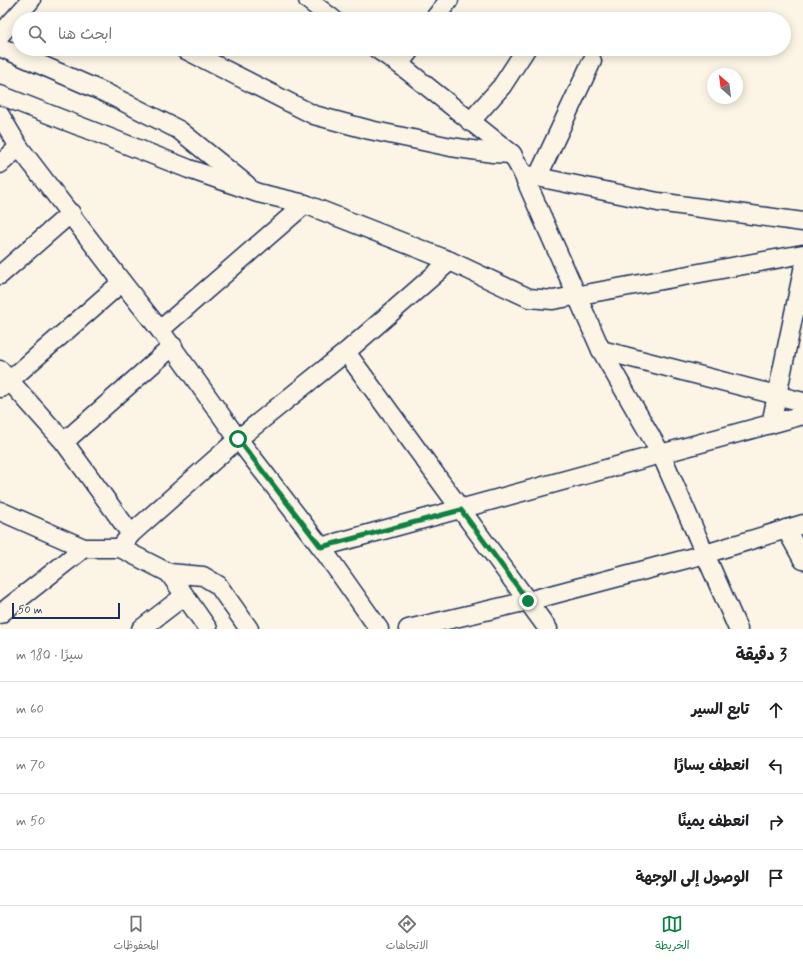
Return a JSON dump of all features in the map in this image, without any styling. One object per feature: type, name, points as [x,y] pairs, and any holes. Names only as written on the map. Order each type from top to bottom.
[{"type":"street","points":[[20,12],[31,0]]},
{"type":"street","points":[[308,0],[324,12]]},
{"type":"street","points":[[440,12],[450,0]]},
{"type":"street","points":[[0,35],[12,21]]},
{"type":"street","points":[[0,47],[12,52]]},
{"type":"street","points":[[21,56],[108,94],[179,130],[258,193]]},
{"type":"street","points":[[198,56],[314,115],[370,130],[451,146],[493,153],[512,154]]},
{"type":"street","points":[[387,56],[512,154],[530,175],[575,294],[601,350],[661,454],[738,629]]},
{"type":"street","points":[[399,64],[405,56]]},
{"type":"street","points":[[470,122],[502,86],[521,56]]},
{"type":"street","points":[[530,175],[592,61]]},
{"type":"street","points":[[0,95],[189,169],[258,193],[305,204],[450,261],[529,298],[553,300],[575,294],[803,254]]},
{"type":"street","points":[[0,116],[19,147],[173,346],[238,439],[321,547],[379,629]]},
{"type":"street","points":[[0,164],[19,147]]},
{"type":"street","points":[[530,175],[658,202],[803,222]]},
{"type":"street","points":[[160,330],[305,204]]},
{"type":"street","points":[[0,275],[71,213]]},
{"type":"street","points":[[0,614],[84,548],[126,541],[238,439],[346,352],[450,261]]},
{"type":"street","points":[[771,424],[803,270]]},
{"type":"street","points":[[122,282],[3,380],[64,442],[126,541],[169,573],[208,629]]},
{"type":"street","points":[[64,442],[173,346]]},
{"type":"street","points":[[601,350],[803,402]]},
{"type":"street","points":[[346,352],[548,629]]},
{"type":"street","points":[[321,547],[461,510],[803,415]]},
{"type":"street","points":[[0,511],[84,548]]},
{"type":"street","points":[[408,629],[528,601],[705,554],[795,526],[803,560]]},
{"type":"street","points":[[169,573],[203,576],[218,585],[249,629]]},
{"type":"street","points":[[141,629],[184,596]]},
{"type":"route","points":[[238,439],[321,547],[461,510],[528,601]]}]
